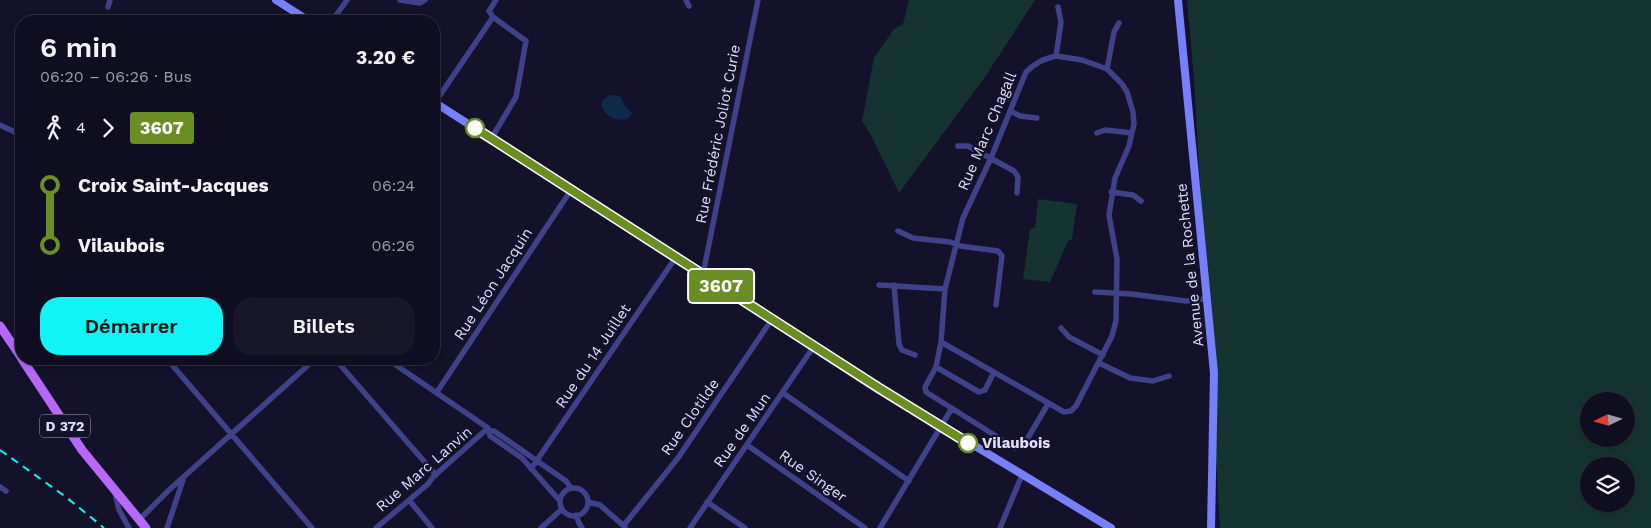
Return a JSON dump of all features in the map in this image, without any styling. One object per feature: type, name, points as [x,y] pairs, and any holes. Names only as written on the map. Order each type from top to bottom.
[{"type":"main road","points":[[276,0],[300,15]]},
{"type":"main road","name":"Avenue de la Rochette","points":[[1178,0],[1214,373],[1212,528]]},
{"type":"main road","points":[[440,107],[941,426],[1111,528]]},
{"type":"main road","name":"D 372","points":[[0,326],[15,348]]},
{"type":"main road","name":"D 372","points":[[27,365],[82,450],[146,528]]},
{"type":"street","points":[[108,7],[110,0]]},
{"type":"street","points":[[336,15],[347,0]]},
{"type":"street","points":[[400,0],[420,3],[425,0]]},
{"type":"street","points":[[491,139],[516,97],[526,41],[493,17],[489,11],[496,0]]},
{"type":"street","name":"Rue Frédéric Joliot Curie","points":[[702,274],[758,0]]},
{"type":"street","points":[[941,342],[1064,412],[1074,409],[1112,336],[1116,321],[1117,259],[1109,214],[1111,192],[1129,146],[1134,124],[1130,101],[1122,84],[1107,69],[1082,60],[1056,56],[1061,22],[1058,7]]},
{"type":"street","points":[[440,94],[493,17]]},
{"type":"street","points":[[1107,69],[1114,32],[1119,23]]},
{"type":"street","name":"Rue Marc Chagall","points":[[952,408],[926,392],[925,387],[936,367],[941,342],[945,289],[963,218],[991,158],[1026,72],[1035,63],[1056,56]]},
{"type":"street","points":[[1010,111],[1020,116],[1037,118]]},
{"type":"street","points":[[0,125],[15,132]]},
{"type":"street","points":[[1097,133],[1105,130],[1132,133]]},
{"type":"street","points":[[958,146],[968,146],[1014,171],[1017,174],[1017,193]]},
{"type":"street","name":"Rue Léon Jacquin","points":[[437,392],[571,190]]},
{"type":"street","points":[[1111,192],[1133,195],[1141,201]]},
{"type":"street","points":[[898,231],[913,238],[950,242],[956,245],[998,251],[1002,256],[996,306]]},
{"type":"street","name":"Rue du 14 Juillet","points":[[531,469],[534,460],[676,258]]},
{"type":"street","points":[[879,285],[945,289]]},
{"type":"street","points":[[894,285],[899,344],[902,350],[915,355]]},
{"type":"street","points":[[1094,292],[1186,301],[1206,299]]},
{"type":"street","name":"Rue Clotilde","points":[[625,527],[678,458],[772,319]]},
{"type":"street","points":[[1061,328],[1069,337],[1103,354]]},
{"type":"street","name":"Rue de Mun","points":[[690,528],[814,346]]},
{"type":"street","points":[[1099,362],[1130,378],[1153,381],[1169,376]]},
{"type":"street","points":[[172,365],[312,528]]},
{"type":"street","points":[[140,519],[169,490],[308,365]]},
{"type":"street","points":[[340,365],[436,475]]},
{"type":"street","points":[[396,365],[566,481],[571,488]]},
{"type":"street","points":[[936,367],[979,392],[985,390],[994,372]]},
{"type":"street","points":[[783,393],[909,481]]},
{"type":"street","points":[[880,528],[952,408],[1015,448],[1023,446],[1048,404]]},
{"type":"street","points":[[489,430],[490,436],[522,458],[560,501],[562,509],[568,514],[576,515],[586,509],[588,502],[586,494],[576,488],[571,488],[564,493],[560,501]]},
{"type":"street","name":"Rue Marc Lanvin","points":[[376,528],[489,430]]},
{"type":"street","name":"Rue Singer","points":[[747,445],[865,528]]},
{"type":"street","points":[[1000,528],[1022,475]]},
{"type":"street","points":[[167,528],[178,490],[184,478]]},
{"type":"street","points":[[0,486],[6,491]]},
{"type":"street","points":[[114,489],[119,510],[129,528]]},
{"type":"street","points":[[408,500],[432,528]]},
{"type":"street","points":[[588,502],[600,505],[625,527]]},
{"type":"street","points":[[707,502],[745,528]]},
{"type":"street","points":[[541,528],[562,509]]},
{"type":"street","points":[[576,515],[582,528]]},
{"type":"green space","points":[[909,0],[1035,0],[985,77],[899,193],[872,137],[862,121],[874,58],[894,29],[903,24]]},
{"type":"green space","points":[[1187,0],[1651,0],[1651,528],[1220,528],[1194,79]]},
{"type":"green space","points":[[1038,199],[1077,204],[1072,239],[1068,241],[1050,282],[1023,279],[1030,229],[1035,228]]},
{"type":"water","points":[[611,95],[620,97],[626,108],[632,113],[628,119],[615,119],[605,112],[601,104],[604,99]]},
{"type":"railway","points":[[0,450],[66,497],[104,528]]},
{"type":"bus line","name":"3607","points":[[475,128],[780,325],[968,443]]},
{"type":"place","name":"Vilaubois","points":[[968,443]]}]
